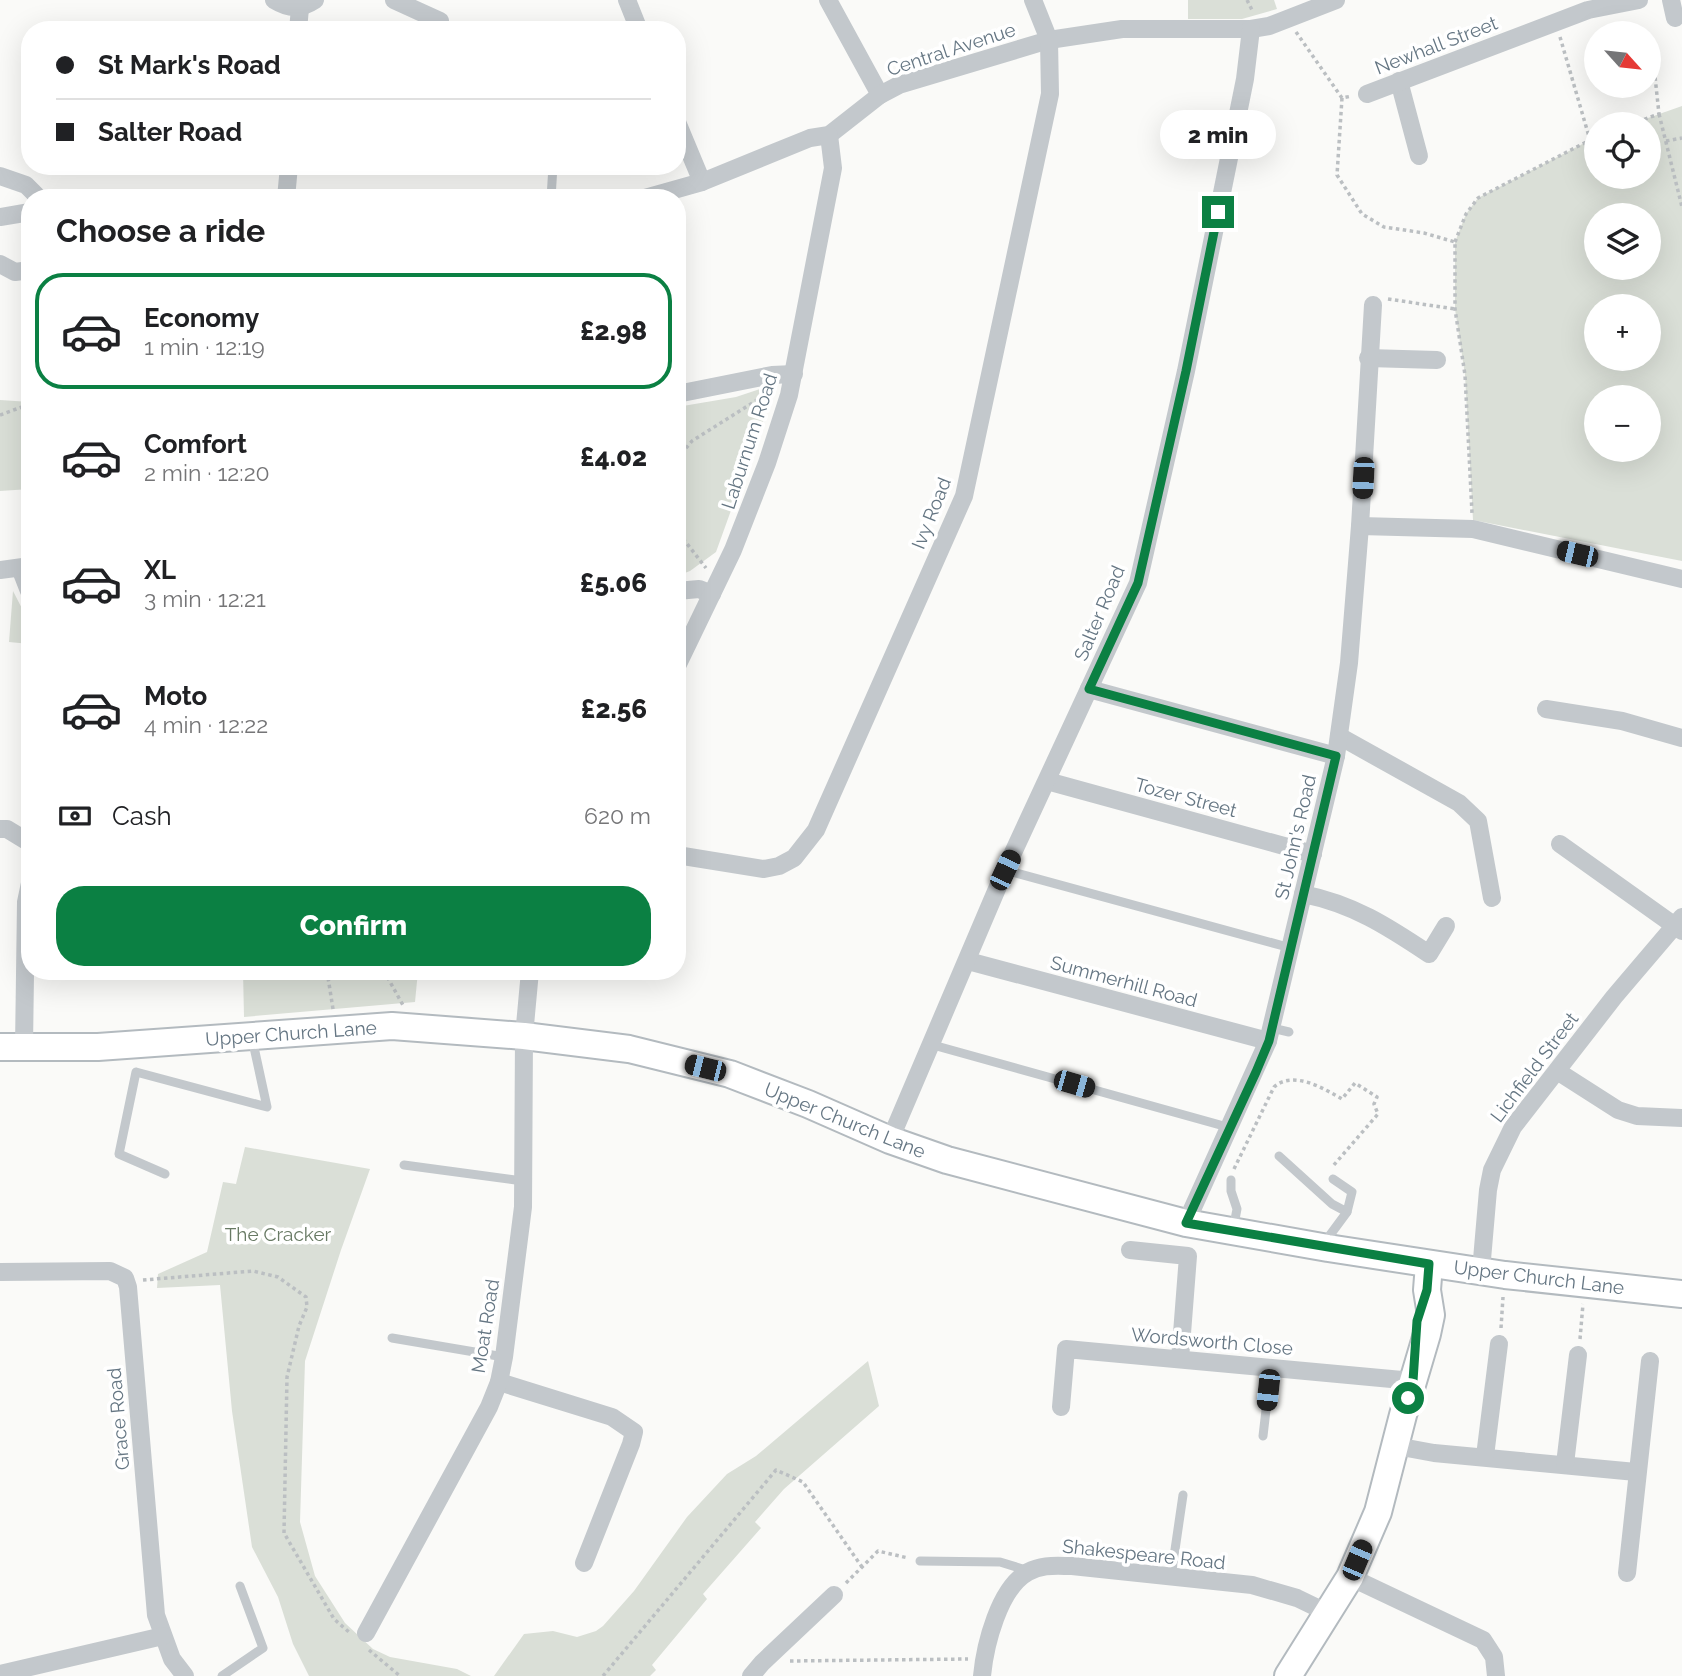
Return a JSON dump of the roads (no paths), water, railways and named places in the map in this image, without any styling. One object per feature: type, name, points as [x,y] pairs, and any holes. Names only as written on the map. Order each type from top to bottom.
[{"type":"main road","name":"Upper Church Lane","points":[[12,1047],[98,1047],[392,1026],[524,1036],[629,1049],[730,1074],[890,1140],[947,1160],[1186,1223],[1429,1264],[1682,1294]]},
{"type":"main road","points":[[1288,1676],[1350,1577],[1378,1512],[1431,1315],[1427,1290],[1429,1264]]},
{"type":"street","points":[[274,0],[286,7],[307,4],[301,21]]},
{"type":"street","points":[[394,0],[440,21]]},
{"type":"street","points":[[627,0],[635,21]]},
{"type":"street","points":[[828,0],[880,95]]},
{"type":"street","points":[[1033,0],[1049,40]]},
{"type":"street","name":"Central Avenue","points":[[679,189],[702,183],[810,138],[829,135],[880,95],[899,85],[1049,40],[1122,29],[1251,29],[1269,26],[1336,0]]},
{"type":"street","name":"Newhall Street","points":[[1367,94],[1588,10],[1639,0]]},
{"type":"street","points":[[1671,0],[1675,18]]},
{"type":"street","name":"Salter Road","points":[[890,1140],[933,1045],[1005,870],[1138,583],[1189,358],[1245,79],[1251,29]]},
{"type":"street","name":"Ivy Road","points":[[686,856],[764,869],[779,866],[794,858],[816,830],[964,496],[1050,94],[1049,40]]},
{"type":"street","points":[[1399,81],[1419,156]]},
{"type":"street","name":"Laburnum Road","points":[[686,643],[706,591],[733,550],[767,463],[789,395],[833,168],[829,135]]},
{"type":"street","points":[[686,144],[702,183]]},
{"type":"street","points":[[0,176],[29,189]]},
{"type":"street","points":[[0,217],[21,214]]},
{"type":"street","points":[[0,264],[15,272],[21,271]]},
{"type":"street","name":"St John's Road","points":[[1186,1223],[1276,1034],[1291,948],[1336,756],[1349,663],[1373,305]]},
{"type":"street","points":[[1368,358],[1437,360]]},
{"type":"street","points":[[686,392],[772,375],[793,374]]},
{"type":"street","points":[[1360,526],[1473,529],[1682,579]]},
{"type":"street","points":[[0,570],[21,567]]},
{"type":"street","points":[[686,592],[706,591]]},
{"type":"street","points":[[1089,689],[1336,756]]},
{"type":"street","points":[[1546,709],[1622,721],[1682,738]]},
{"type":"street","points":[[1339,736],[1459,803],[1478,821],[1492,898]]},
{"type":"street","name":"Tozer Street","points":[[1047,781],[1313,854]]},
{"type":"street","points":[[0,829],[7,829],[21,838]]},
{"type":"street","points":[[1560,844],[1680,925]]},
{"type":"street","points":[[1303,894],[1333,900],[1363,913],[1429,954],[1446,926]]},
{"type":"street","name":"Lichfield Street","points":[[1493,1273],[1488,1190],[1492,1170],[1513,1127],[1614,997],[1680,925]]},
{"type":"street","points":[[12,1047],[21,954]]},
{"type":"street","name":"Summerhill Road","points":[[968,961],[1276,1034]]},
{"type":"street","points":[[524,1036],[529,980]]},
{"type":"street","name":"Moat Road","points":[[362,1639],[489,1407],[499,1382],[505,1357],[523,1207],[524,1036]]},
{"type":"street","points":[[1557,1071],[1618,1110],[1637,1116],[1682,1118]]},
{"type":"street","points":[[1130,1251],[1188,1256],[1180,1359]]},
{"type":"street","name":"Grace Road","points":[[0,1272],[110,1270],[126,1281],[156,1615],[172,1659],[185,1676]]},
{"type":"street","points":[[1485,1457],[1499,1344]]},
{"type":"street","name":"Wordsworth Close","points":[[1061,1407],[1066,1349],[1413,1381]]},
{"type":"street","points":[[1566,1464],[1578,1355]]},
{"type":"street","points":[[1626,1573],[1650,1361]]},
{"type":"street","points":[[499,1382],[612,1417],[634,1432],[584,1563]]},
{"type":"street","points":[[1396,1446],[1434,1453],[1636,1472]]},
{"type":"street","name":"Shakespeare Road","points":[[1029,1571],[1045,1566],[1072,1566],[1252,1586],[1297,1598],[1328,1613]]},
{"type":"street","points":[[983,1667],[1002,1604],[1013,1582],[1029,1571]]},
{"type":"street","points":[[1350,1577],[1483,1640],[1494,1657],[1496,1676]]},
{"type":"street","points":[[756,1669],[834,1595]]},
{"type":"street","points":[[0,1674],[163,1636]]},
{"type":"lane","points":[[1005,870],[1291,948]]},
{"type":"lane","points":[[165,1174],[119,1154],[136,1072],[267,1107],[252,1036]]},
{"type":"lane","points":[[933,1045],[1231,1128]]},
{"type":"lane","points":[[1279,1156],[1332,1204],[1347,1212]]},
{"type":"lane","points":[[404,1165],[523,1181]]},
{"type":"lane","points":[[1328,1248],[1330,1235],[1347,1212],[1352,1192],[1330,1176]]},
{"type":"lane","points":[[1231,1180],[1237,1209],[1232,1231]]},
{"type":"lane","points":[[391,1338],[505,1357]]},
{"type":"lane","points":[[1263,1436],[1271,1367]]},
{"type":"lane","points":[[1171,1577],[1183,1494]]},
{"type":"lane","points":[[920,1561],[1000,1562],[1029,1571]]},
{"type":"lane","points":[[222,1676],[263,1648],[240,1587]]},
{"type":"park label","name":"The Cracker","points":[[278,1234]]}]
